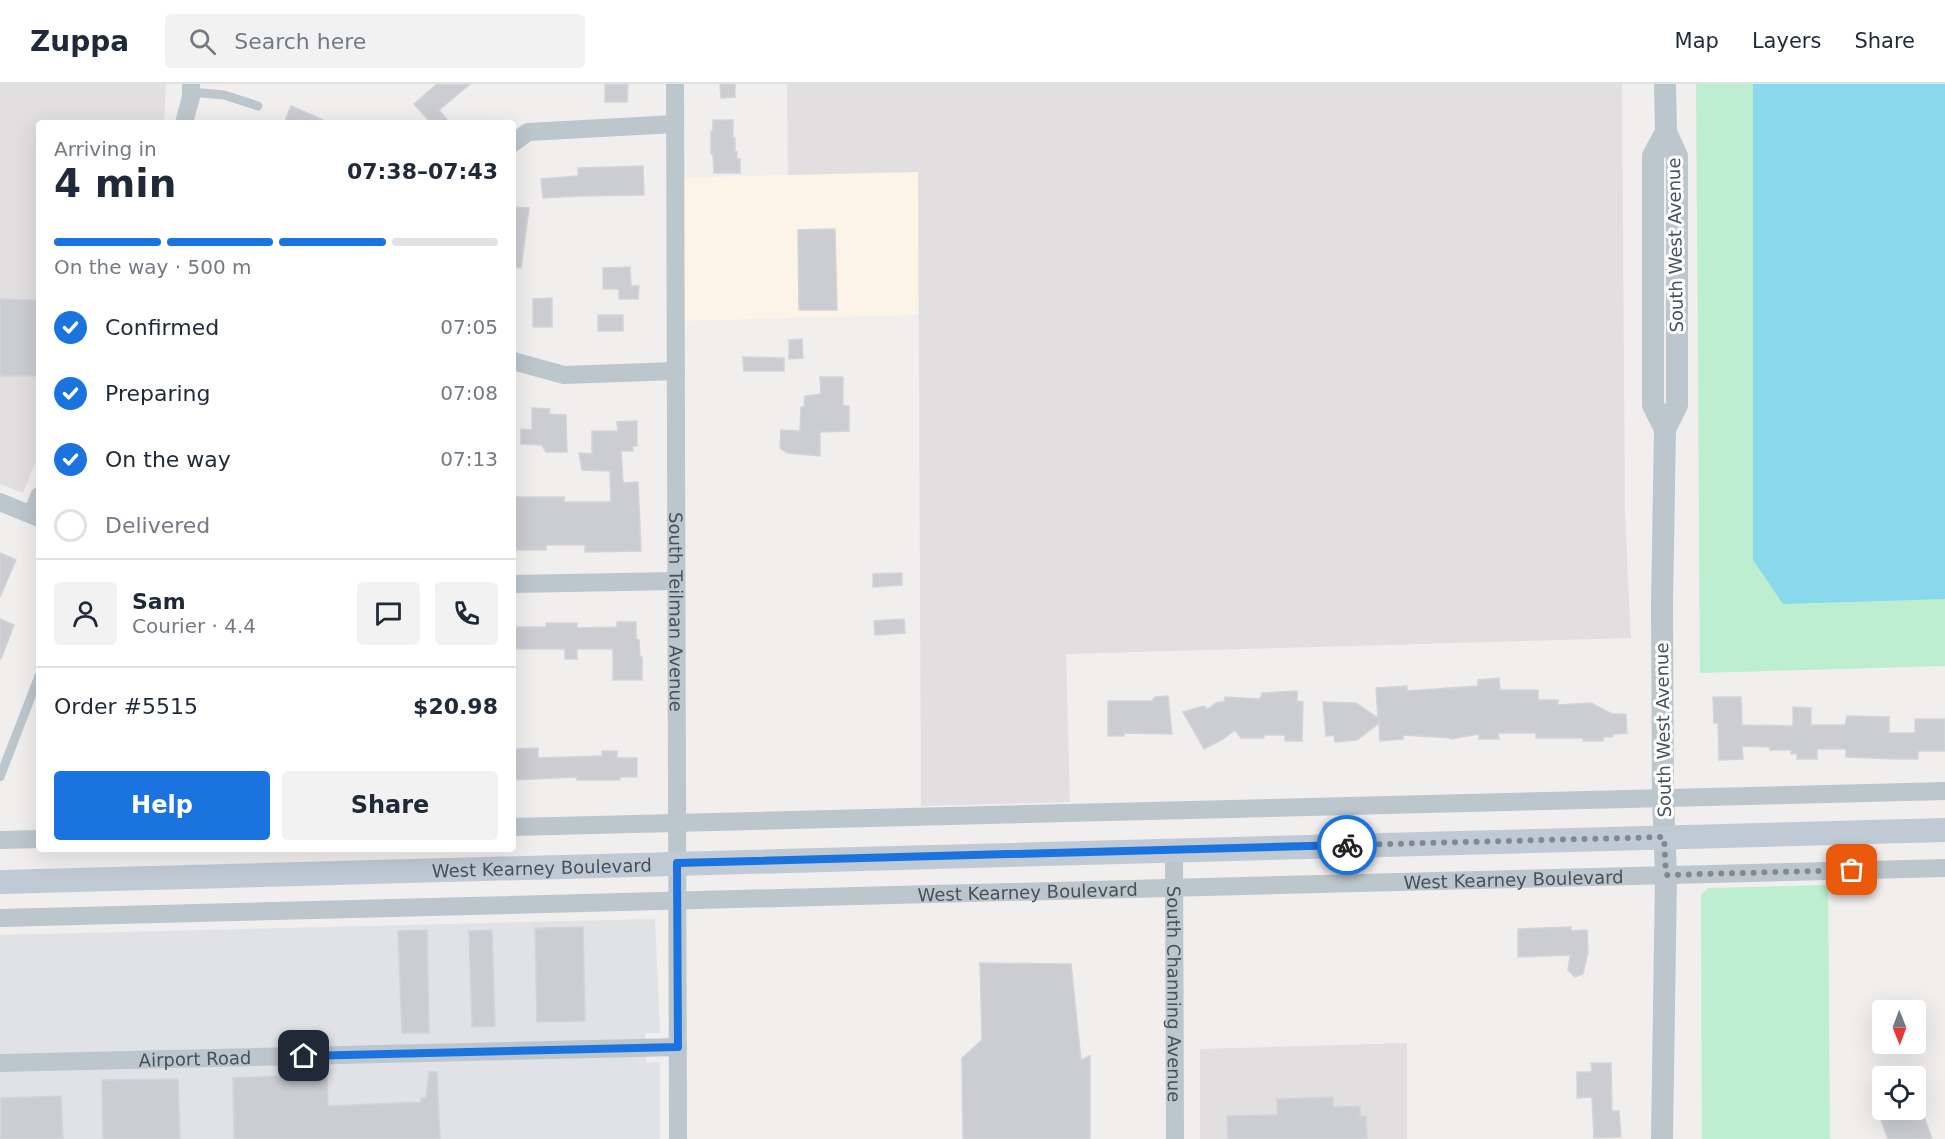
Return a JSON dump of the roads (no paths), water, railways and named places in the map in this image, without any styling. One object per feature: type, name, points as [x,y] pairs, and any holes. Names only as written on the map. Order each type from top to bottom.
[{"type":"main road","name":"West Kearney Boulevard","points":[[0,882],[1945,830]]},
{"type":"street","name":"South Teilman Avenue","points":[[675,84],[678,1139]]},
{"type":"street","name":"South West Avenue","points":[[1662,1139],[1666,875],[1663,798],[1662,604],[1665,429],[1677,405],[1677,156],[1666,132],[1665,84]]},
{"type":"street","points":[[185,120],[191,88]]},
{"type":"street","points":[[516,141],[528,132],[675,124]]},
{"type":"street","points":[[516,362],[564,375],[676,371]]},
{"type":"street","points":[[0,502],[35,516]]},
{"type":"street","points":[[516,584],[676,581]]},
{"type":"street","points":[[516,828],[1945,791]]},
{"type":"street","points":[[0,840],[36,839]]},
{"type":"street","name":"South Channing Avenue","points":[[1174,850],[1175,1139]]},
{"type":"street","name":"West Kearney Boulevard","points":[[0,918],[1945,868]]},
{"type":"street","name":"Airport Road","points":[[0,1063],[678,1047]]},
{"type":"lane","points":[[191,88],[225,95],[258,106]]},
{"type":"lane","points":[[0,777],[36,684]]},
{"type":"water","points":[[1753,84],[1945,84],[1945,599],[1783,604],[1753,560]]}]
